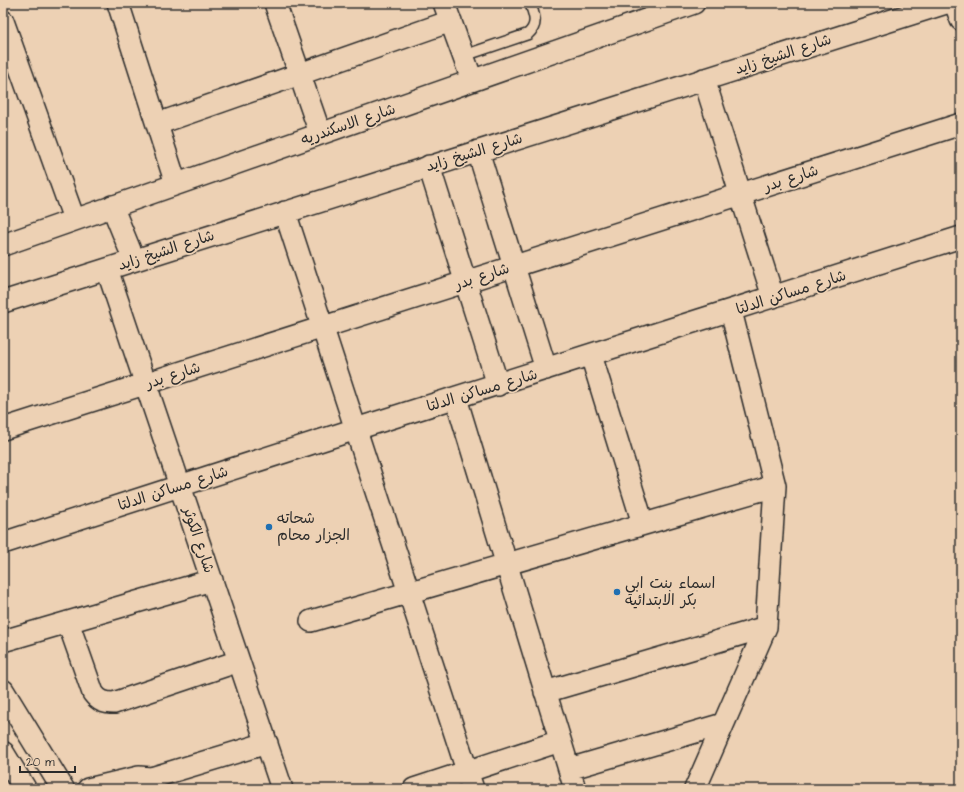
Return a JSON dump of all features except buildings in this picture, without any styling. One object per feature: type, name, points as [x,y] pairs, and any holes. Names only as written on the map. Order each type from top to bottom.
[{"type":"street","points":[[118,3],[176,184]]},
{"type":"street","points":[[275,3],[320,133]]},
{"type":"street","name":"شارع الاسكندريه","points":[[3,245],[694,3]]},
{"type":"street","name":"شارع الشيخ زايد","points":[[3,302],[946,3]]},
{"type":"street","points":[[955,3],[961,20]]},
{"type":"street","points":[[157,124],[300,74],[447,12],[472,80]]},
{"type":"street","points":[[3,21],[74,219]]},
{"type":"street","points":[[704,79],[773,297]]},
{"type":"street","name":"شارع بدر","points":[[3,429],[961,124]]},
{"type":"street","points":[[478,151],[546,370]]},
{"type":"street","points":[[429,166],[498,385]]},
{"type":"street","points":[[112,206],[134,260]]},
{"type":"street","points":[[285,212],[470,780]]},
{"type":"street","name":"شارع مساكن الدلتا","points":[[3,543],[961,237]]},
{"type":"street","name":"شارع الكوثر","points":[[108,269],[282,789]]},
{"type":"street","points":[[695,789],[766,627],[775,486],[731,311]]},
{"type":"street","points":[[590,355],[643,524]]},
{"type":"street","points":[[456,398],[575,789]]},
{"type":"street","points":[[311,621],[775,486]]},
{"type":"street","points":[[3,641],[212,580]]},
{"type":"street","points":[[68,622],[93,693],[98,700],[106,703],[114,704],[239,661]]},
{"type":"street","points":[[545,692],[766,627]]},
{"type":"street","points":[[3,691],[63,789]]},
{"type":"street","points":[[569,770],[723,724]]},
{"type":"street","points":[[414,789],[470,780],[560,741]]},
{"type":"street","points":[[88,789],[139,777],[151,778],[267,743]]},
{"type":"street","points":[[3,753],[24,789]]},
{"type":"lane","points":[[463,56],[528,34],[535,26],[536,19],[530,3]]},
{"type":"place","name":"شحاته الجزار محام","points":[[269,527]]},
{"type":"place","name":"اسماء بنت ابي بكر الابتدائيه","points":[[617,592]]}]
